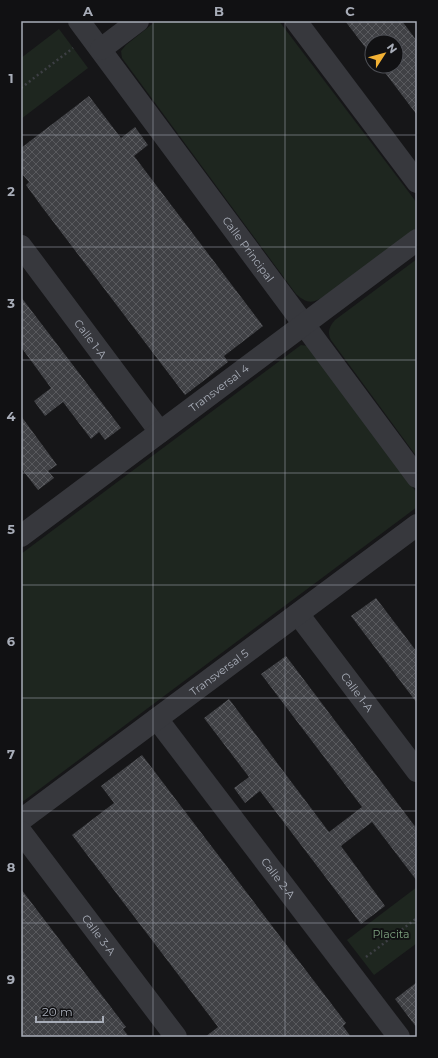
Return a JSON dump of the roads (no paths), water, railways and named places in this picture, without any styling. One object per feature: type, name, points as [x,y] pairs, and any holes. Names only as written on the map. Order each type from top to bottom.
[{"type":"street","points":[[90,35],[138,21]]},
{"type":"street","points":[[296,21],[417,182]]},
{"type":"street","name":"Calle Principal","points":[[90,35],[417,477]]},
{"type":"street","name":"Transversal 4","points":[[21,536],[417,240]]},
{"type":"street","name":"Calle 1-A","points":[[21,246],[160,432]]},
{"type":"street","name":"Transversal 5","points":[[21,820],[417,524]]},
{"type":"street","name":"Calle 1-A","points":[[298,614],[417,771]]},
{"type":"street","name":"Calle 2-A","points":[[157,719],[399,1037]]},
{"type":"street","name":"Calle 3-A","points":[[21,832],[176,1037]]},
{"type":"park label","name":"Placita","points":[[391,934]]}]
